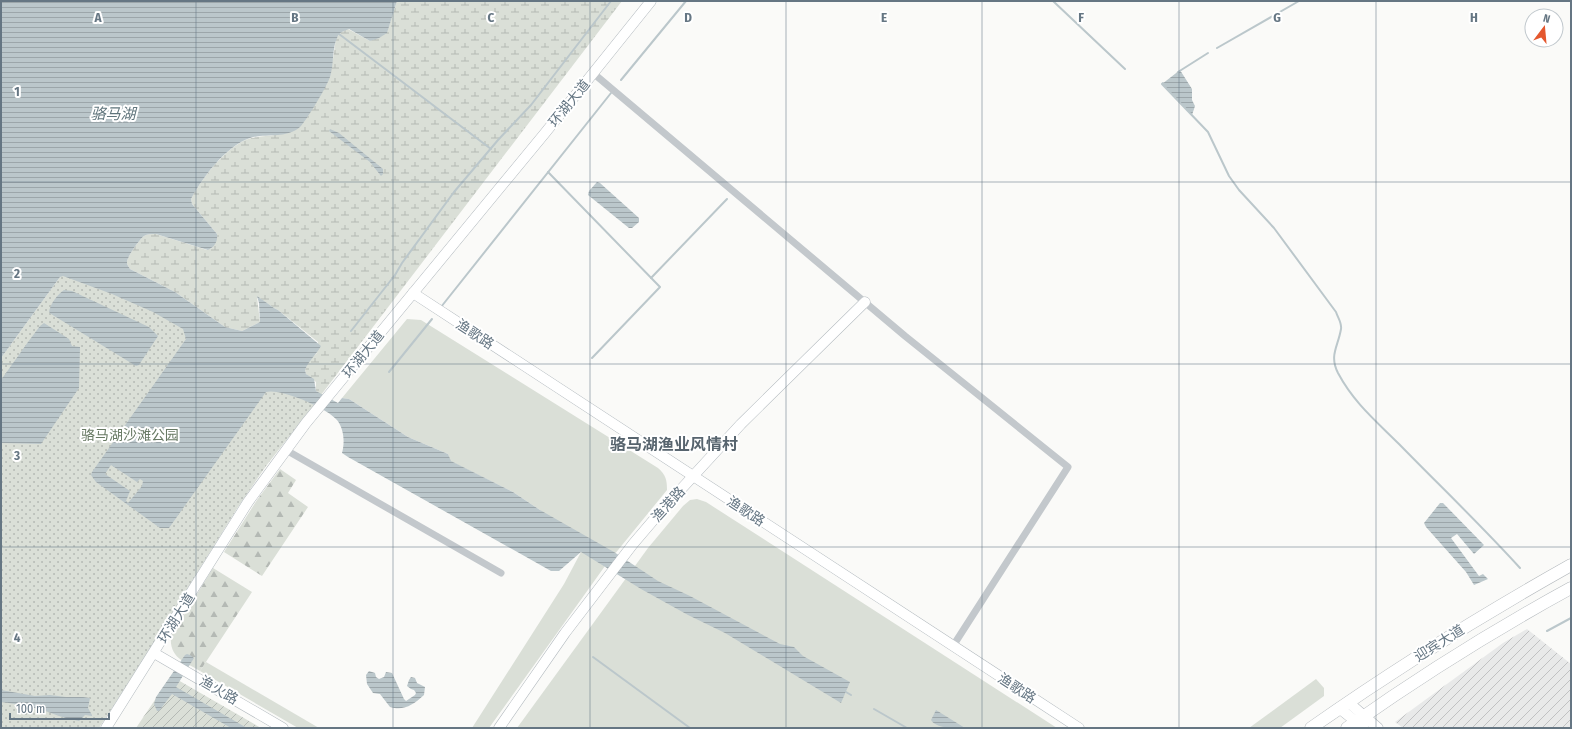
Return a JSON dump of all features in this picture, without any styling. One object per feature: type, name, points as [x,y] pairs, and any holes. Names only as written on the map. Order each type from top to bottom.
[{"type":"highway","name":"迎宾大道","points":[[1311,728],[1343,705],[1464,627],[1571,565]]},
{"type":"highway","name":"迎宾大道","points":[[1358,724],[1426,674],[1518,617],[1571,588]]},
{"type":"street","name":"环湖大道","points":[[106,728],[248,502],[306,423],[593,74],[650,1]]},
{"type":"street","points":[[593,74],[911,341],[1068,467],[953,646]]},
{"type":"street","name":"渔歌路","points":[[413,293],[1079,728]]},
{"type":"street","name":"渔港路","points":[[499,728],[565,633],[633,544],[741,424],[865,302]]},
{"type":"street","points":[[286,450],[501,573]]},
{"type":"street","name":"渔火路","points":[[154,653],[282,728]]},
{"type":"street","points":[[1343,705],[1358,724],[1378,728]]},
{"type":"shaded area","points":[[1527,629],[1571,664],[1571,728],[1403,728],[1395,722],[1503,643]]},
{"type":"green space","points":[[397,1],[622,1],[321,395],[316,391],[316,382],[306,374],[305,370],[309,360],[317,353],[318,342],[278,310],[257,297],[260,322],[242,331],[225,327],[175,292],[130,269],[127,261],[139,241],[144,236],[150,234],[156,234],[207,250],[212,248],[217,234],[192,204],[191,199],[208,172],[233,147],[242,142],[251,138],[282,134],[333,59],[336,38],[341,32],[348,29],[370,41],[387,32]]},
{"type":"green space","name":"骆马湖沙滩公园","points":[[70,268],[170,306],[314,405],[266,466],[238,507],[99,728],[1,728],[1,358],[60,277]]},
{"type":"green space","points":[[407,319],[421,320],[658,468],[663,473],[666,480],[667,490],[605,566],[489,728],[472,728],[564,584],[581,552],[540,510],[513,492],[450,461],[448,454],[408,437],[349,399],[342,398]]},
{"type":"green space","points":[[280,469],[296,480],[288,493],[308,507],[262,576],[224,552],[257,500]]},
{"type":"green space","points":[[697,499],[706,502],[1057,728],[517,728],[648,548],[683,506],[690,500]]},
{"type":"green space","points":[[213,568],[252,592],[200,671],[183,661],[175,654],[172,649],[171,636]]},
{"type":"green space","points":[[206,662],[319,728],[298,728],[200,671]]},
{"type":"green space","points":[[171,676],[261,728],[136,728]]},
{"type":"green space","points":[[1316,679],[1324,688],[1324,696],[1280,728],[1249,728]]},
{"type":"water","name":"骆马湖","points":[[1,1],[397,1],[387,33],[379,38],[370,41],[349,29],[339,34],[335,42],[330,77],[312,110],[300,127],[289,133],[250,138],[241,142],[224,155],[201,182],[191,199],[192,204],[217,234],[217,239],[214,246],[208,250],[156,234],[147,235],[139,241],[127,261],[130,269],[175,292],[225,327],[242,331],[260,322],[257,296],[278,310],[321,346],[308,363],[305,370],[306,374],[314,379],[316,391],[338,403],[342,398],[349,399],[408,437],[448,454],[451,461],[513,492],[540,510],[614,552],[658,581],[690,596],[780,644],[794,647],[803,656],[850,682],[841,703],[725,633],[688,615],[641,589],[581,552],[559,571],[551,571],[348,457],[342,453],[343,436],[341,427],[332,415],[303,400],[282,393],[266,392],[169,528],[160,528],[96,482],[91,475],[186,339],[183,329],[153,312],[112,294],[63,276],[60,277],[1,358]],"holes":[[[111,465],[137,482],[140,479],[143,481],[142,486],[128,503],[126,501],[130,491],[105,474]]]},
{"type":"water","points":[[1180,70],[1192,89],[1192,100],[1195,106],[1192,115],[1162,84]]},
{"type":"water","points":[[330,129],[339,133],[383,169],[383,174],[381,176],[370,162],[329,131]]},
{"type":"water","points":[[597,182],[639,218],[639,222],[632,228],[629,228],[588,195],[589,191]]},
{"type":"water","points":[[64,290],[72,291],[149,327],[158,336],[139,365],[136,366],[49,312],[59,294]]},
{"type":"water","points":[[44,323],[69,339],[72,346],[80,347],[79,388],[41,444],[1,443],[1,380],[40,326]]},
{"type":"water","points":[[1440,503],[1443,503],[1484,545],[1474,554],[1457,534],[1451,538],[1479,576],[1483,574],[1488,579],[1474,585],[1466,572],[1426,527],[1424,523]]},
{"type":"water","points":[[187,654],[194,658],[176,687],[247,728],[231,728],[172,694],[159,711],[157,711],[154,704],[156,697]]},
{"type":"water","points":[[369,671],[375,673],[376,677],[379,679],[384,677],[386,672],[392,673],[406,701],[416,693],[407,686],[411,677],[415,678],[417,683],[425,687],[424,695],[416,702],[404,708],[390,707],[380,694],[373,693],[367,684],[366,675]]},
{"type":"water","points":[[1,690],[35,696],[50,695],[90,698],[88,708],[92,716],[85,715],[79,721],[33,707],[1,702]]},
{"type":"water","points":[[936,710],[965,728],[946,727],[933,723],[931,720]]},
{"type":"waterway","points":[[351,331],[395,275],[402,263],[454,192],[498,140],[531,105],[611,1]]},
{"type":"waterway","points":[[621,80],[686,1]]},
{"type":"waterway","points":[[1053,1],[1125,69]]},
{"type":"waterway","points":[[1217,48],[1299,1]]},
{"type":"waterway","points":[[339,34],[491,149]]},
{"type":"waterway","points":[[1178,72],[1208,53]]},
{"type":"waterway","points":[[1163,83],[1162,84],[1208,132],[1229,176],[1239,190],[1274,228],[1336,312],[1341,327],[1334,356],[1335,367],[1351,394],[1358,403],[1520,568]]},
{"type":"waterway","points":[[441,307],[611,93]]},
{"type":"waterway","points":[[548,172],[660,287],[592,358]]},
{"type":"waterway","points":[[651,278],[727,199]]},
{"type":"waterway","points":[[389,372],[432,319]]},
{"type":"waterway","points":[[1547,631],[1571,618]]},
{"type":"waterway","points":[[593,657],[690,728]]},
{"type":"waterway","points":[[846,692],[851,695]]},
{"type":"waterway","points":[[874,709],[907,728]]},
{"type":"district","name":"骆马湖渔业风情村","points":[[674,444]]}]
